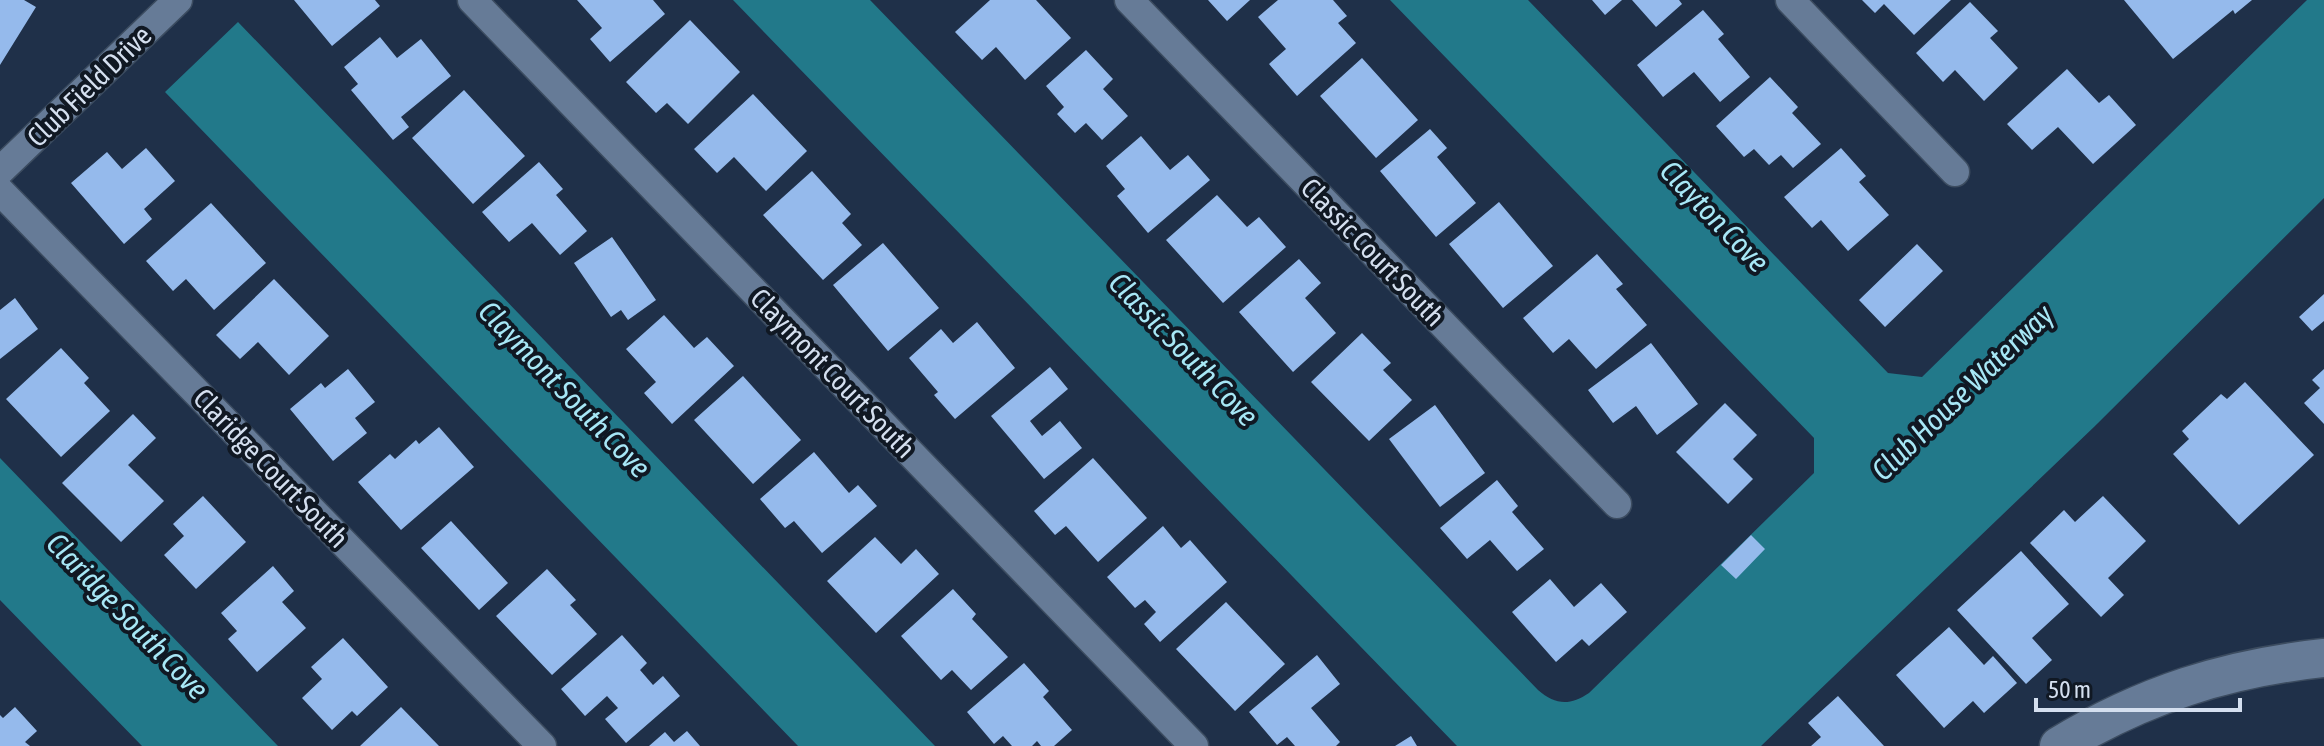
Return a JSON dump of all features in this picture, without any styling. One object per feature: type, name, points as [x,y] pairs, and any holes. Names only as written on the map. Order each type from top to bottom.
[{"type":"street","name":"Club Field Drive","points":[[0,171],[178,0]]},
{"type":"street","name":"Claymont Court South","points":[[472,0],[1194,746]]},
{"type":"street","name":"Classic Court South","points":[[1129,0],[1617,504]]},
{"type":"street","points":[[1790,0],[1955,172]]},
{"type":"street","name":"Claridge Court South","points":[[0,191],[542,746]]},
{"type":"street","points":[[2059,746],[2102,722],[2201,680],[2257,667],[2324,658]]},
{"type":"water","points":[[733,0],[870,0],[1538,690],[1550,699],[1563,702],[1589,693],[1814,473],[1814,438],[1390,0],[1528,0],[1888,373],[1922,377],[2307,0],[2324,0],[2324,198],[2095,426],[1761,746],[1457,746]]},
{"type":"water","name":"Claymont South Cove","points":[[238,22],[935,746],[798,746],[165,92]]},
{"type":"water","name":"Claridge South Cove","points":[[0,458],[278,746],[142,746],[0,600]]},
{"type":"building","points":[[0,0],[24,0],[36,7],[0,65]]},
{"type":"building","points":[[294,0],[375,0],[380,6],[332,46]]},
{"type":"building","points":[[577,0],[653,0],[665,14],[610,62],[590,39],[602,28]]},
{"type":"building","points":[[990,0],[1036,0],[1071,38],[1025,80],[996,47],[982,60],[955,32]]},
{"type":"building","points":[[1208,0],[1250,0],[1227,21]]},
{"type":"building","points":[[1278,0],[1333,0],[1347,16],[1338,23],[1356,43],[1297,96],[1269,64],[1286,49],[1258,17]]},
{"type":"building","points":[[1592,0],[1622,0],[1605,15]]},
{"type":"building","points":[[1632,0],[1679,0],[1682,4],[1656,27]]},
{"type":"building","points":[[1862,0],[1951,0],[1914,35],[1884,4],[1875,13]]},
{"type":"building","points":[[2124,0],[2252,0],[2235,14],[2233,10],[2173,59]]},
{"type":"building","points":[[1970,2],[1998,31],[1990,38],[2018,68],[1984,101],[1955,70],[1943,82],[1916,53]]},
{"type":"building","points":[[1703,10],[1724,34],[1718,39],[1750,77],[1720,102],[1694,72],[1663,97],[1637,65]]},
{"type":"building","points":[[690,20],[740,72],[688,124],[667,103],[656,113],[626,82]]},
{"type":"building","points":[[380,37],[397,58],[421,39],[451,76],[401,117],[409,127],[393,140],[351,90],[358,84],[344,67]]},
{"type":"building","points":[[1086,50],[1113,79],[1103,89],[1128,116],[1102,140],[1086,123],[1075,133],[1057,114],[1064,107],[1046,86]]},
{"type":"building","points":[[1362,58],[1418,120],[1376,158],[1320,96]]},
{"type":"building","points":[[2067,69],[2099,103],[2109,95],[2136,125],[2093,164],[2058,127],[2032,150],[2007,124]]},
{"type":"building","points":[[1770,77],[1798,107],[1792,113],[1821,144],[1793,168],[1781,155],[1769,165],[1754,149],[1744,157],[1716,126]]},
{"type":"building","points":[[464,90],[525,156],[473,204],[412,138]]},
{"type":"building","points":[[753,94],[807,151],[766,191],[734,157],[717,173],[694,149]]},
{"type":"building","points":[[1430,129],[1447,148],[1437,157],[1476,203],[1436,237],[1380,171]]},
{"type":"building","points":[[1141,136],[1170,170],[1188,155],[1210,180],[1148,233],[1117,196],[1125,189],[1106,166]]},
{"type":"building","points":[[146,148],[175,181],[144,209],[152,219],[124,244],[71,183],[107,152],[122,169]]},
{"type":"building","points":[[1841,148],[1866,176],[1859,182],[1889,215],[1848,251],[1821,220],[1812,228],[1784,197]]},
{"type":"building","points":[[539,162],[563,189],[556,195],[587,231],[560,255],[532,223],[509,242],[482,212]]},
{"type":"building","points":[[812,171],[851,214],[842,223],[862,245],[823,280],[763,215]]},
{"type":"building","points":[[1217,195],[1247,227],[1259,217],[1286,247],[1223,303],[1166,240]]},
{"type":"building","points":[[1499,202],[1553,266],[1503,308],[1449,244]]},
{"type":"building","points":[[211,203],[266,263],[214,310],[186,279],[173,291],[146,261]]},
{"type":"building","points":[[612,237],[656,300],[628,320],[621,310],[611,317],[574,263]]},
{"type":"building","points":[[883,243],[939,308],[888,351],[833,285]]},
{"type":"building","points":[[1917,244],[1943,271],[1885,327],[1859,300]]},
{"type":"building","points":[[1597,254],[1623,284],[1616,289],[1647,325],[1596,369],[1569,339],[1553,353],[1523,318]]},
{"type":"building","points":[[1299,259],[1321,283],[1305,298],[1336,333],[1293,372],[1239,312]]},
{"type":"building","points":[[274,279],[329,336],[289,375],[258,342],[240,359],[216,335]]},
{"type":"building","points":[[2324,294],[2324,321],[2312,331],[2299,317]]},
{"type":"building","points":[[15,298],[38,329],[0,359],[0,310]]},
{"type":"building","points":[[664,315],[694,348],[707,337],[734,366],[672,424],[644,393],[656,382],[626,349]]},
{"type":"building","points":[[977,322],[1015,368],[955,419],[934,395],[938,392],[909,358],[941,329],[953,343]]},
{"type":"building","points":[[1362,333],[1391,363],[1383,370],[1412,400],[1369,441],[1311,382]]},
{"type":"building","points":[[1651,343],[1698,404],[1657,435],[1636,406],[1613,423],[1588,390]]},
{"type":"building","points":[[61,348],[89,378],[84,383],[110,411],[61,457],[6,399]]},
{"type":"building","points":[[1050,367],[1068,389],[1030,421],[1042,436],[1060,421],[1082,448],[1044,479],[991,416]]},
{"type":"building","points":[[348,369],[375,402],[355,418],[367,433],[333,461],[290,409],[321,383],[325,388]]},
{"type":"building","points":[[2324,369],[2324,424],[2304,403],[2320,388],[2312,380]]},
{"type":"building","points":[[743,376],[801,440],[753,484],[694,420]]},
{"type":"building","points":[[2245,382],[2314,455],[2239,525],[2173,454],[2189,439],[2182,431],[2221,394],[2227,399]]},
{"type":"building","points":[[1725,403],[1757,435],[1733,459],[1753,479],[1728,504],[1676,452]]},
{"type":"building","points":[[1435,405],[1485,473],[1440,507],[1389,439]]},
{"type":"building","points":[[133,414],[156,438],[128,465],[164,501],[121,542],[62,483]]},
{"type":"building","points":[[439,427],[474,467],[401,530],[358,482],[390,454],[395,459],[416,440],[419,444]]},
{"type":"building","points":[[814,452],[849,493],[858,485],[877,506],[822,553],[794,521],[785,528],[760,499]]},
{"type":"building","points":[[1093,458],[1147,518],[1098,562],[1066,526],[1055,535],[1034,511]]},
{"type":"building","points":[[1497,480],[1518,506],[1512,512],[1544,549],[1517,571],[1490,540],[1467,559],[1440,528]]},
{"type":"building","points":[[203,496],[246,542],[196,589],[164,555],[184,536],[173,524]]},
{"type":"building","points":[[2103,496],[2146,541],[2108,578],[2124,595],[2101,617],[2030,543],[2064,510],[2075,522]]},
{"type":"building","points":[[451,521],[508,583],[479,610],[421,548]]},
{"type":"building","points":[[1163,526],[1181,548],[1190,540],[1227,582],[1160,642],[1144,624],[1156,612],[1145,600],[1135,608],[1107,577]]},
{"type":"building","points":[[1751,535],[1765,549],[1736,579],[1721,565]]},
{"type":"building","points":[[875,537],[901,564],[916,549],[939,574],[876,633],[827,581]]},
{"type":"building","points":[[2021,551],[2069,604],[2032,638],[2052,660],[2026,684],[1957,610]]},
{"type":"building","points":[[273,566],[294,591],[282,602],[306,628],[257,672],[228,639],[237,631],[221,613]]},
{"type":"building","points":[[547,569],[576,600],[570,605],[597,634],[552,675],[496,616]]},
{"type":"building","points":[[1550,579],[1574,607],[1601,583],[1627,612],[1589,646],[1582,639],[1556,662],[1512,612]]},
{"type":"building","points":[[953,589],[976,614],[972,619],[1008,657],[971,690],[952,670],[941,680],[901,636]]},
{"type":"building","points":[[1226,602],[1285,664],[1235,711],[1176,649]]},
{"type":"building","points":[[1949,627],[1984,665],[1993,656],[2017,683],[1984,713],[1973,701],[1944,728],[1896,675]]},
{"type":"building","points":[[622,635],[647,663],[640,670],[653,685],[663,676],[680,696],[626,743],[605,719],[618,708],[607,696],[585,716],[561,689]]},
{"type":"building","points":[[343,638],[388,687],[357,716],[352,711],[332,730],[302,698],[322,679],[311,667]]},
{"type":"building","points":[[1317,655],[1340,684],[1311,708],[1340,742],[1336,746],[1295,746],[1287,737],[1277,745],[1249,712]]},
{"type":"building","points":[[1024,663],[1049,691],[1043,697],[1072,730],[1054,746],[1041,746],[1037,741],[1032,746],[1012,746],[1003,736],[994,744],[967,712]]},
{"type":"building","points":[[1838,696],[1884,746],[1811,746],[1821,737],[1808,723]]},
{"type":"building","points":[[15,707],[37,731],[25,742],[30,746],[0,746],[0,715],[3,718]]},
{"type":"building","points":[[401,707],[439,746],[360,746]]},
{"type":"building","points":[[687,731],[700,746],[649,746],[665,732],[674,742]]},
{"type":"building","points":[[1411,736],[1417,746],[1395,746]]},
{"type":"water label","name":"Clayton Cove","points":[[1715,216]]},
{"type":"water label","name":"Classic South Cove","points":[[1184,349]]},
{"type":"water label","name":"Club House Waterway","points":[[1962,392]]}]
